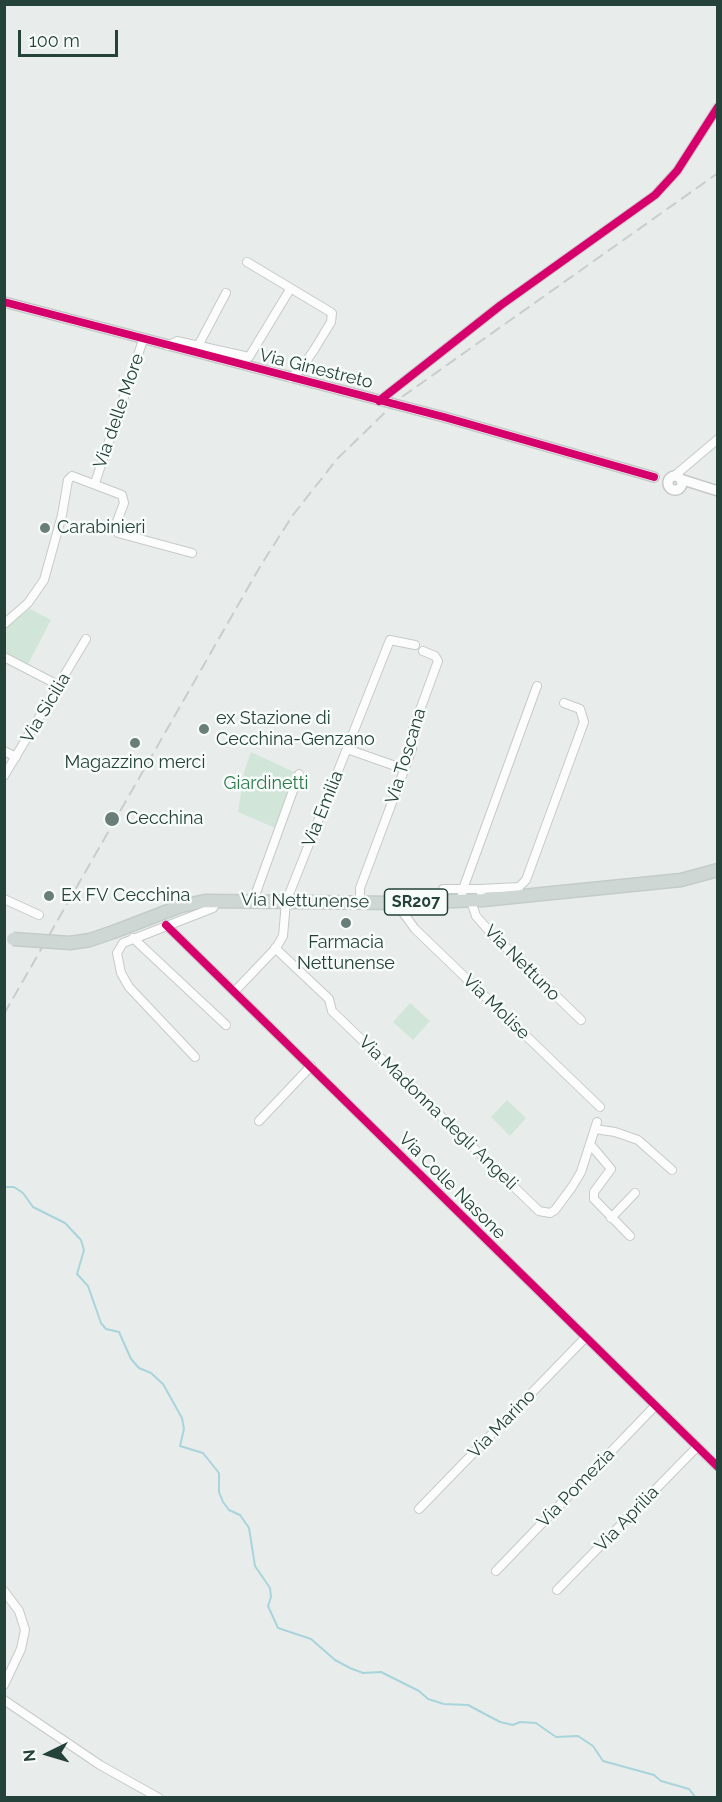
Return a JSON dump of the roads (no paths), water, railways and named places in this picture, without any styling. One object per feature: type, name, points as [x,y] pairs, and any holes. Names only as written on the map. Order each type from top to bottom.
[{"type":"main road","name":"Via Nettunense","points":[[9,938],[70,943],[90,940],[182,906],[218,900],[438,902],[472,896],[681,880],[717,870]]},
{"type":"street","points":[[380,401],[501,305],[655,195],[677,171],[717,107]]},
{"type":"street","points":[[247,262],[329,310],[333,315],[310,356],[291,378]]},
{"type":"street","points":[[168,346],[176,341],[249,357],[289,291]]},
{"type":"street","points":[[198,346],[226,293]]},
{"type":"street","name":"Via Ginestreto","points":[[4,302],[380,401],[654,477],[717,490]]},
{"type":"street","name":"Via delle More","points":[[95,483],[143,339]]},
{"type":"street","points":[[675,482],[687,466],[717,439]]},
{"type":"street","name":"Via delle More","points":[[4,624],[32,598],[46,574],[62,515],[69,478],[75,475],[120,493],[124,497],[116,525],[117,533],[147,543],[192,553]]},
{"type":"street","name":"Via Sicilia","points":[[4,776],[60,686],[86,639]]},
{"type":"street","name":"Via Emilia","points":[[286,902],[390,640],[415,645]]},
{"type":"street","name":"Via Toscana","points":[[360,902],[360,888],[412,747],[412,729],[438,661],[435,656],[423,651]]},
{"type":"street","points":[[4,657],[60,686]]},
{"type":"street","points":[[537,686],[472,896],[519,887],[526,880],[584,722],[580,709],[564,703]]},
{"type":"street","points":[[347,749],[404,769]]},
{"type":"street","points":[[4,751],[16,757]]},
{"type":"street","points":[[253,901],[299,774]]},
{"type":"street","name":"Via Nettuno","points":[[472,896],[475,913],[490,932],[580,1020]]},
{"type":"street","points":[[4,899],[39,915]]},
{"type":"street","points":[[195,1057],[129,987],[118,962],[119,947],[134,938],[213,908],[218,900]]},
{"type":"street","points":[[235,991],[276,948],[285,927],[286,902]]},
{"type":"street","name":"Via Molise","points":[[396,903],[418,932],[600,1107]]},
{"type":"street","name":"Via Colle Nasone","points":[[166,925],[717,1467]]},
{"type":"street","points":[[134,938],[226,1024]]},
{"type":"street","name":"Via Madonna degli Angeli","points":[[276,948],[329,999],[332,1011],[537,1209],[549,1213],[557,1209],[578,1177],[596,1126],[638,1140],[672,1170]]},
{"type":"street","points":[[259,1121],[311,1066]]},
{"type":"street","points":[[590,1144],[610,1167],[609,1175],[593,1196],[630,1236]]},
{"type":"street","points":[[612,1218],[635,1193]]},
{"type":"street","name":"Via Marino","points":[[418,1509],[585,1338]]},
{"type":"street","name":"Via Pomezia","points":[[496,1570],[656,1406]]},
{"type":"street","name":"Via Aprilia","points":[[558,1590],[696,1447]]},
{"type":"street","points":[[4,1591],[19,1611],[25,1630],[21,1649],[4,1685]]},
{"type":"street","points":[[4,1700],[100,1765],[159,1797]]},
{"type":"waterway","points":[[4,1187],[14,1187],[23,1193],[33,1207],[65,1223],[81,1240],[84,1250],[77,1274],[88,1286],[101,1323],[106,1329],[119,1332],[131,1359],[139,1368],[151,1373],[163,1384],[182,1418],[184,1429],[180,1446],[203,1453],[219,1473],[219,1492],[223,1502],[229,1510],[240,1515],[249,1528],[255,1566],[270,1588],[271,1597],[268,1606],[278,1628],[311,1639],[335,1660],[350,1668],[363,1673],[381,1672],[419,1691],[428,1699],[444,1704],[468,1705],[500,1722],[513,1725],[520,1722],[536,1723],[556,1737],[578,1736],[593,1746],[603,1761],[654,1775],[661,1781],[689,1789],[696,1798]]},
{"type":"railway","points":[[4,1014],[261,565],[293,515],[337,459],[399,399],[718,173]]},
{"type":"place","name":"Carabinieri","points":[[45,528]]},
{"type":"place","name":"ex Stazione di Cecchina-Genzano","points":[[204,729]]},
{"type":"place","name":"Magazzino merci","points":[[135,743]]},
{"type":"place","name":"Cecchina","points":[[112,819]]},
{"type":"place","name":"Ex FV Cecchina","points":[[49,896]]},
{"type":"place","name":"Farmacia Nettunense","points":[[346,923]]},
{"type":"park label","name":"Giardinetti","points":[[266,784]]}]
